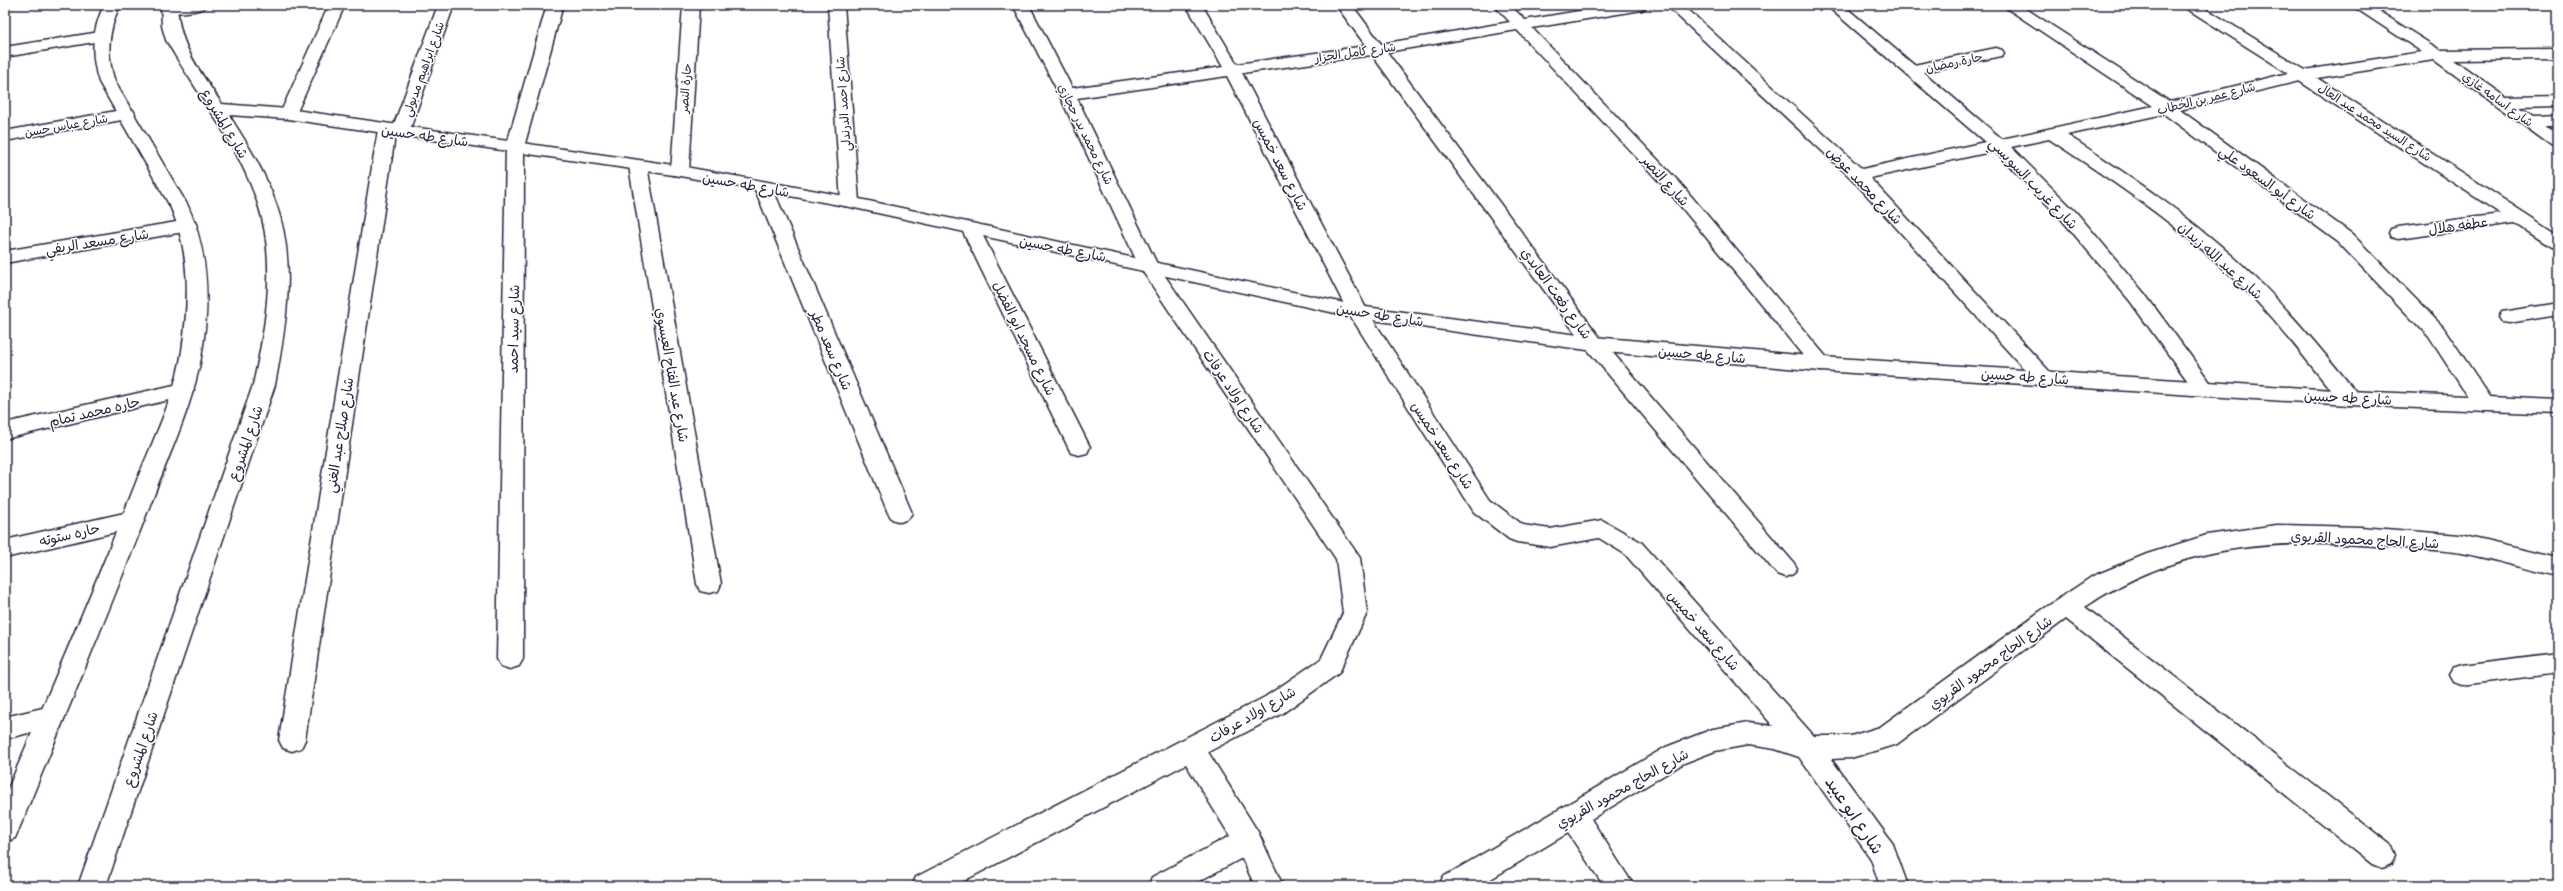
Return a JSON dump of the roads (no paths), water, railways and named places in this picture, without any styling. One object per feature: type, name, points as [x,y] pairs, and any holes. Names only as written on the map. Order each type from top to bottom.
[{"type":"street","points":[[5,829],[133,520],[183,390],[192,352],[197,317],[195,254],[188,226],[170,186],[107,82],[101,67],[99,53],[100,37],[104,22],[112,5]]},
{"type":"street","points":[[169,7],[199,5]]},
{"type":"street","points":[[288,114],[337,5]]},
{"type":"street","name":"شارع ابراهيم مدبولي","points":[[394,131],[446,5]]},
{"type":"street","name":"شارع سيد احمد","points":[[510,659],[515,147],[555,5]]},
{"type":"street","name":"حارة النصر","points":[[680,171],[691,5]]},
{"type":"street","name":"شارع احمد الدرندلي","points":[[836,5],[850,202]]},
{"type":"street","name":"شارع محمد بدر حجازي","points":[[1021,5],[1068,94],[1149,266]]},
{"type":"street","name":"شارع سعد خميس","points":[[1194,5],[1232,69],[1358,312],[1482,506],[1517,533],[1550,538],[1602,529],[1633,548],[1808,748]]},
{"type":"street","name":"شارع رفعت العابدي","points":[[1344,5],[1378,49],[1594,344],[1785,568]]},
{"type":"street","name":"شارع النصر","points":[[1502,5],[1519,25],[1675,188],[1820,364]]},
{"type":"street","name":"شارع كامل الجزار","points":[[1068,94],[1378,49],[1642,5]]},
{"type":"street","name":"شارع محمد عوض","points":[[1674,5],[1858,175],[2043,377]]},
{"type":"street","name":"شارع غريب السويسي","points":[[1834,5],[1998,144],[2068,216],[2137,297],[2204,389]]},
{"type":"street","name":"شارع أبو السعود علي","points":[[2010,5],[2167,108],[2345,238],[2436,332],[2484,404]]},
{"type":"street","name":"شارع السيد محمد عبد العال","points":[[2189,5],[2302,75],[2518,216],[2558,244]]},
{"type":"street","name":"شارع اسامه غازي","points":[[2359,5],[2384,13],[2437,55],[2558,142]]},
{"type":"street","name":"شارع المشروع","points":[[92,886],[264,385],[275,333],[279,286],[276,244],[270,211],[259,181],[245,154],[174,40],[169,7]]},
{"type":"street","points":[[5,52],[100,37]]},
{"type":"street","name":"حارة رمضان","points":[[1911,70],[1996,53]]},
{"type":"street","name":"شارع عمر بن الخطاب","points":[[1858,175],[2167,108],[2302,75],[2437,55],[2558,54]]},
{"type":"street","points":[[2502,102],[2558,101]]},
{"type":"street","name":"شارع طه حسين","points":[[217,109],[288,114],[394,131],[680,171],[850,202],[971,230],[1149,266],[1358,312],[1594,344],[1820,364],[2043,377],[2349,398],[2558,407]]},
{"type":"street","name":"شارع عباس حسن","points":[[5,136],[127,114]]},
{"type":"street","points":[[2528,121],[2558,120]]},
{"type":"street","name":"شارع صلاح عبد الغني","points":[[292,740],[394,131]]},
{"type":"street","name":"شارع عبد الله زيدان","points":[[2052,133],[2135,187],[2213,248],[2284,318],[2349,398]]},
{"type":"street","name":"شارع عبد الفتاح العيسوي","points":[[638,166],[709,584]]},
{"type":"street","name":"شارع سعد مطر","points":[[763,187],[900,513]]},
{"type":"street","name":"عطفه هلال","points":[[2398,233],[2518,216]]},
{"type":"street","name":"شارع مسعد الريفي","points":[[5,257],[188,226]]},
{"type":"street","name":"شارع مسجد ابو الفضل","points":[[971,230],[1079,447]]},
{"type":"street","name":"شارع اولاد عرفات","points":[[926,886],[1274,705],[1330,666],[1355,613],[1348,558],[1149,266]]},
{"type":"street","points":[[2509,317],[2558,309]]},
{"type":"street","name":"حاره محمد تمام","points":[[5,431],[183,390]]},
{"type":"street","name":"حاره ستوته","points":[[5,549],[133,520]]},
{"type":"street","name":"شارع الحاج محمود القريوي","points":[[1453,886],[1675,755],[1713,740],[1748,734],[1775,738],[1808,748],[1851,747],[1888,736],[2067,606],[2102,583],[2155,560],[2207,544],[2277,534],[2360,536],[2460,544],[2558,567]]},
{"type":"street","points":[[2067,606],[2382,855]]},
{"type":"street","points":[[2462,675],[2558,663]]},
{"type":"street","points":[[5,728],[51,717]]},
{"type":"street","points":[[1192,748],[1248,841],[1269,886]]},
{"type":"street","name":"شارع ابو عبيد","points":[[1808,748],[1883,853],[1894,886]]},
{"type":"street","points":[[1572,816],[1620,886]]},
{"type":"street","points":[[1162,886],[1248,841]]}]
